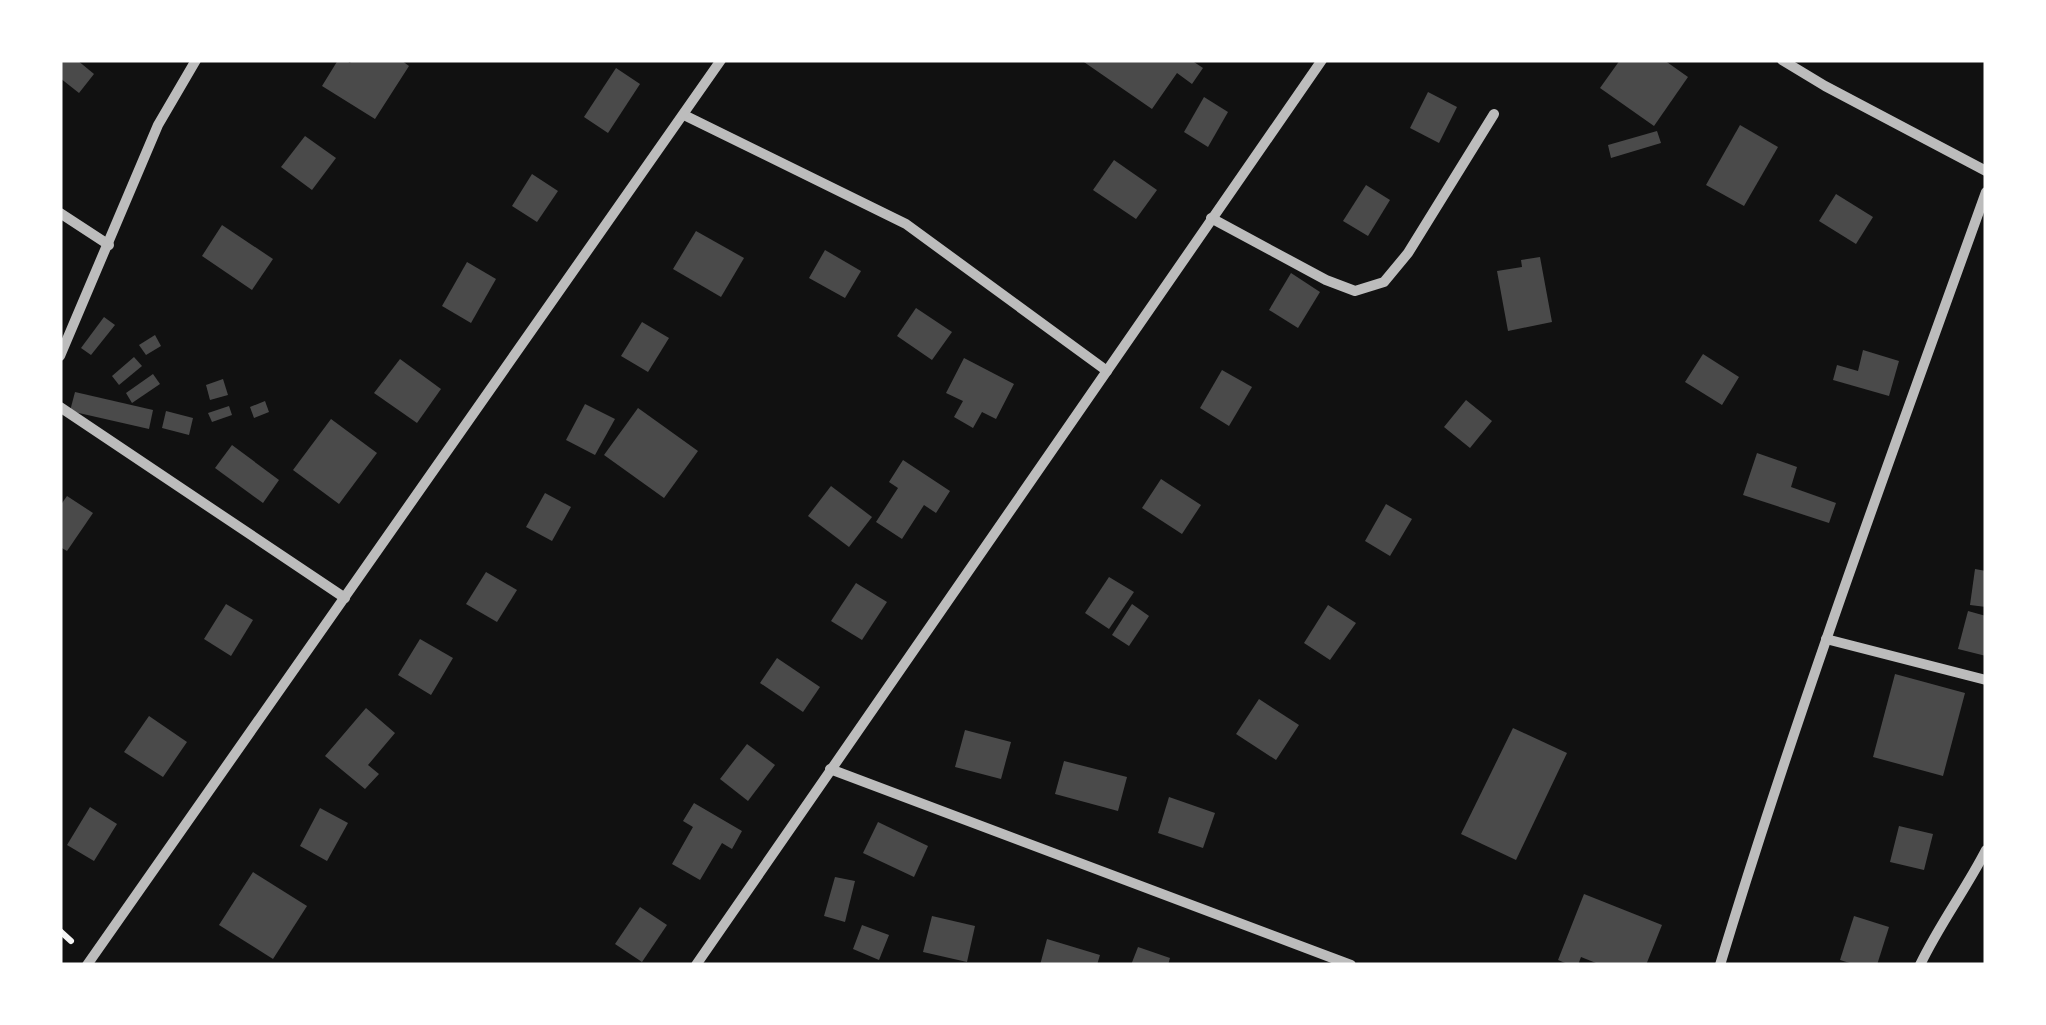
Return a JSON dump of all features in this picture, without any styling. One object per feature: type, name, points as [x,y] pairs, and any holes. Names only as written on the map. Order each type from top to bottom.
[{"type":"street","points":[[60,356],[158,125],[196,60]]},
{"type":"street","points":[[86,965],[721,60]]},
{"type":"street","points":[[696,965],[1322,60]]},
{"type":"street","points":[[1782,60],[1986,171]]},
{"type":"street","points":[[684,114],[906,224],[1107,371]]},
{"type":"street","points":[[1211,218],[1326,280],[1355,291],[1384,282],[1408,253],[1494,114]]},
{"type":"street","points":[[1720,965],[1826,639],[1986,192]]},
{"type":"street","points":[[60,213],[108,245]]},
{"type":"street","points":[[60,407],[345,598]]},
{"type":"street","points":[[1826,639],[1986,680]]},
{"type":"street","points":[[830,769],[1351,965]]},
{"type":"street","points":[[1920,965],[1932,938],[1986,850]]},
{"type":"building","points":[[60,60],[77,60],[94,74],[79,93],[60,78]]},
{"type":"building","points":[[338,60],[401,60],[409,66],[375,119],[322,86]]},
{"type":"building","points":[[1081,60],[1191,60],[1203,68],[1192,84],[1177,73],[1152,109]]},
{"type":"building","points":[[1620,60],[1664,60],[1688,77],[1654,126],[1600,88]]},
{"type":"building","points":[[616,68],[640,84],[608,133],[584,117]]},
{"type":"building","points":[[1428,92],[1457,107],[1439,143],[1410,128]]},
{"type":"building","points":[[1204,97],[1228,112],[1208,147],[1184,132]]},
{"type":"building","points":[[1740,125],[1778,147],[1744,206],[1706,185]]},
{"type":"building","points":[[1657,131],[1661,143],[1611,158],[1608,145]]},
{"type":"building","points":[[305,136],[336,158],[312,190],[281,167]]},
{"type":"building","points":[[1114,160],[1157,190],[1136,219],[1093,190]]},
{"type":"building","points":[[532,174],[558,191],[537,222],[512,206]]},
{"type":"building","points":[[1366,185],[1390,200],[1368,236],[1343,221]]},
{"type":"building","points":[[1836,194],[1873,217],[1856,244],[1819,221]]},
{"type":"building","points":[[222,225],[273,259],[252,290],[202,256]]},
{"type":"building","points":[[696,231],[744,258],[721,297],[673,269]]},
{"type":"building","points":[[825,250],[861,271],[845,298],[809,278]]},
{"type":"building","points":[[1540,257],[1552,322],[1508,331],[1497,271],[1522,267],[1521,260]]},
{"type":"building","points":[[467,262],[496,279],[471,323],[442,306]]},
{"type":"building","points":[[1291,273],[1320,292],[1298,328],[1269,310]]},
{"type":"building","points":[[916,308],[952,332],[932,360],[897,336]]},
{"type":"building","points":[[104,317],[115,325],[91,355],[81,348]]},
{"type":"building","points":[[642,322],[669,338],[648,372],[621,356]]},
{"type":"building","points":[[155,335],[161,346],[146,355],[139,345]]},
{"type":"building","points":[[1863,350],[1899,361],[1889,396],[1833,380],[1837,365],[1858,371]]},
{"type":"building","points":[[1703,354],[1739,377],[1722,405],[1685,382]]},
{"type":"building","points":[[134,357],[142,366],[119,385],[112,376]]},
{"type":"building","points":[[964,358],[1014,384],[996,419],[982,412],[973,428],[954,417],[963,401],[946,393]]},
{"type":"building","points":[[400,359],[441,389],[417,423],[374,393]]},
{"type":"building","points":[[1222,370],[1252,387],[1229,426],[1200,408]]},
{"type":"building","points":[[153,374],[160,384],[132,403],[126,393]]},
{"type":"building","points":[[223,379],[228,395],[210,400],[206,385]]},
{"type":"building","points":[[75,392],[153,410],[149,429],[70,411]]},
{"type":"building","points":[[1466,400],[1492,421],[1470,448],[1444,427]]},
{"type":"building","points":[[265,401],[269,412],[254,418],[250,407]]},
{"type":"building","points":[[585,404],[615,419],[595,455],[566,440]]},
{"type":"building","points":[[229,406],[232,415],[212,422],[208,413]]},
{"type":"building","points":[[638,408],[698,451],[664,498],[604,455]]},
{"type":"building","points":[[166,411],[193,418],[189,435],[162,428]]},
{"type":"building","points":[[331,419],[377,453],[339,504],[293,470]]},
{"type":"building","points":[[232,445],[279,480],[263,503],[215,468]]},
{"type":"building","points":[[1757,453],[1797,467],[1791,487],[1836,503],[1829,523],[1743,495]]},
{"type":"building","points":[[903,460],[950,491],[936,513],[924,505],[902,539],[876,522],[898,488],[889,482]]},
{"type":"building","points":[[1161,479],[1201,505],[1182,534],[1142,508]]},
{"type":"building","points":[[831,486],[872,517],[849,547],[808,516]]},
{"type":"building","points":[[545,493],[571,507],[552,541],[526,527]]},
{"type":"building","points":[[67,496],[93,513],[67,551],[60,547],[60,506]]},
{"type":"building","points":[[1386,504],[1412,519],[1390,556],[1365,541]]},
{"type":"building","points":[[1975,569],[1986,571],[1986,607],[1970,605]]},
{"type":"building","points":[[486,572],[517,590],[497,622],[466,604]]},
{"type":"building","points":[[1109,577],[1134,592],[1109,629],[1085,613]]},
{"type":"building","points":[[856,583],[887,602],[862,640],[831,621]]},
{"type":"building","points":[[226,604],[253,620],[231,656],[204,639]]},
{"type":"building","points":[[1132,604],[1149,616],[1129,646],[1112,635]]},
{"type":"building","points":[[1328,605],[1356,623],[1330,660],[1304,643]]},
{"type":"building","points":[[1968,611],[1986,616],[1986,656],[1958,649]]},
{"type":"building","points":[[420,639],[453,658],[431,695],[398,675]]},
{"type":"building","points":[[777,658],[820,687],[803,712],[760,683]]},
{"type":"building","points":[[1895,674],[1965,693],[1943,776],[1873,757]]},
{"type":"building","points":[[1259,699],[1299,725],[1276,760],[1236,734]]},
{"type":"building","points":[[366,708],[395,733],[368,765],[379,774],[365,789],[325,756]]},
{"type":"building","points":[[149,716],[187,742],[163,777],[124,752]]},
{"type":"building","points":[[1513,728],[1567,753],[1516,860],[1461,834]]},
{"type":"building","points":[[965,730],[1011,742],[1001,779],[955,767]]},
{"type":"building","points":[[747,744],[775,765],[748,801],[720,779]]},
{"type":"building","points":[[1064,761],[1127,777],[1118,811],[1055,794]]},
{"type":"building","points":[[1169,797],[1215,813],[1203,848],[1158,833]]},
{"type":"building","points":[[694,803],[742,831],[732,849],[722,843],[700,880],[672,864],[693,827],[683,821]]},
{"type":"building","points":[[90,807],[117,824],[94,861],[67,845]]},
{"type":"building","points":[[320,808],[348,823],[327,861],[300,846]]},
{"type":"building","points":[[878,822],[928,846],[914,877],[863,853]]},
{"type":"building","points":[[1899,826],[1933,834],[1924,870],[1890,862]]},
{"type":"building","points":[[253,872],[307,906],[273,959],[219,925]]},
{"type":"building","points":[[835,877],[855,881],[845,922],[824,916]]},
{"type":"building","points":[[1584,894],[1662,925],[1646,965],[1601,965],[1581,957],[1578,965],[1570,965],[1558,960]]},
{"type":"building","points":[[640,907],[667,925],[642,962],[615,944]]},
{"type":"building","points":[[932,916],[975,926],[967,962],[923,952]]},
{"type":"building","points":[[1854,916],[1889,927],[1877,965],[1840,960]]},
{"type":"building","points":[[862,925],[889,935],[879,960],[853,949]]},
{"type":"building","points":[[1047,939],[1100,955],[1097,965],[1040,965]]},
{"type":"building","points":[[1138,947],[1170,958],[1168,965],[1131,965]]}]
